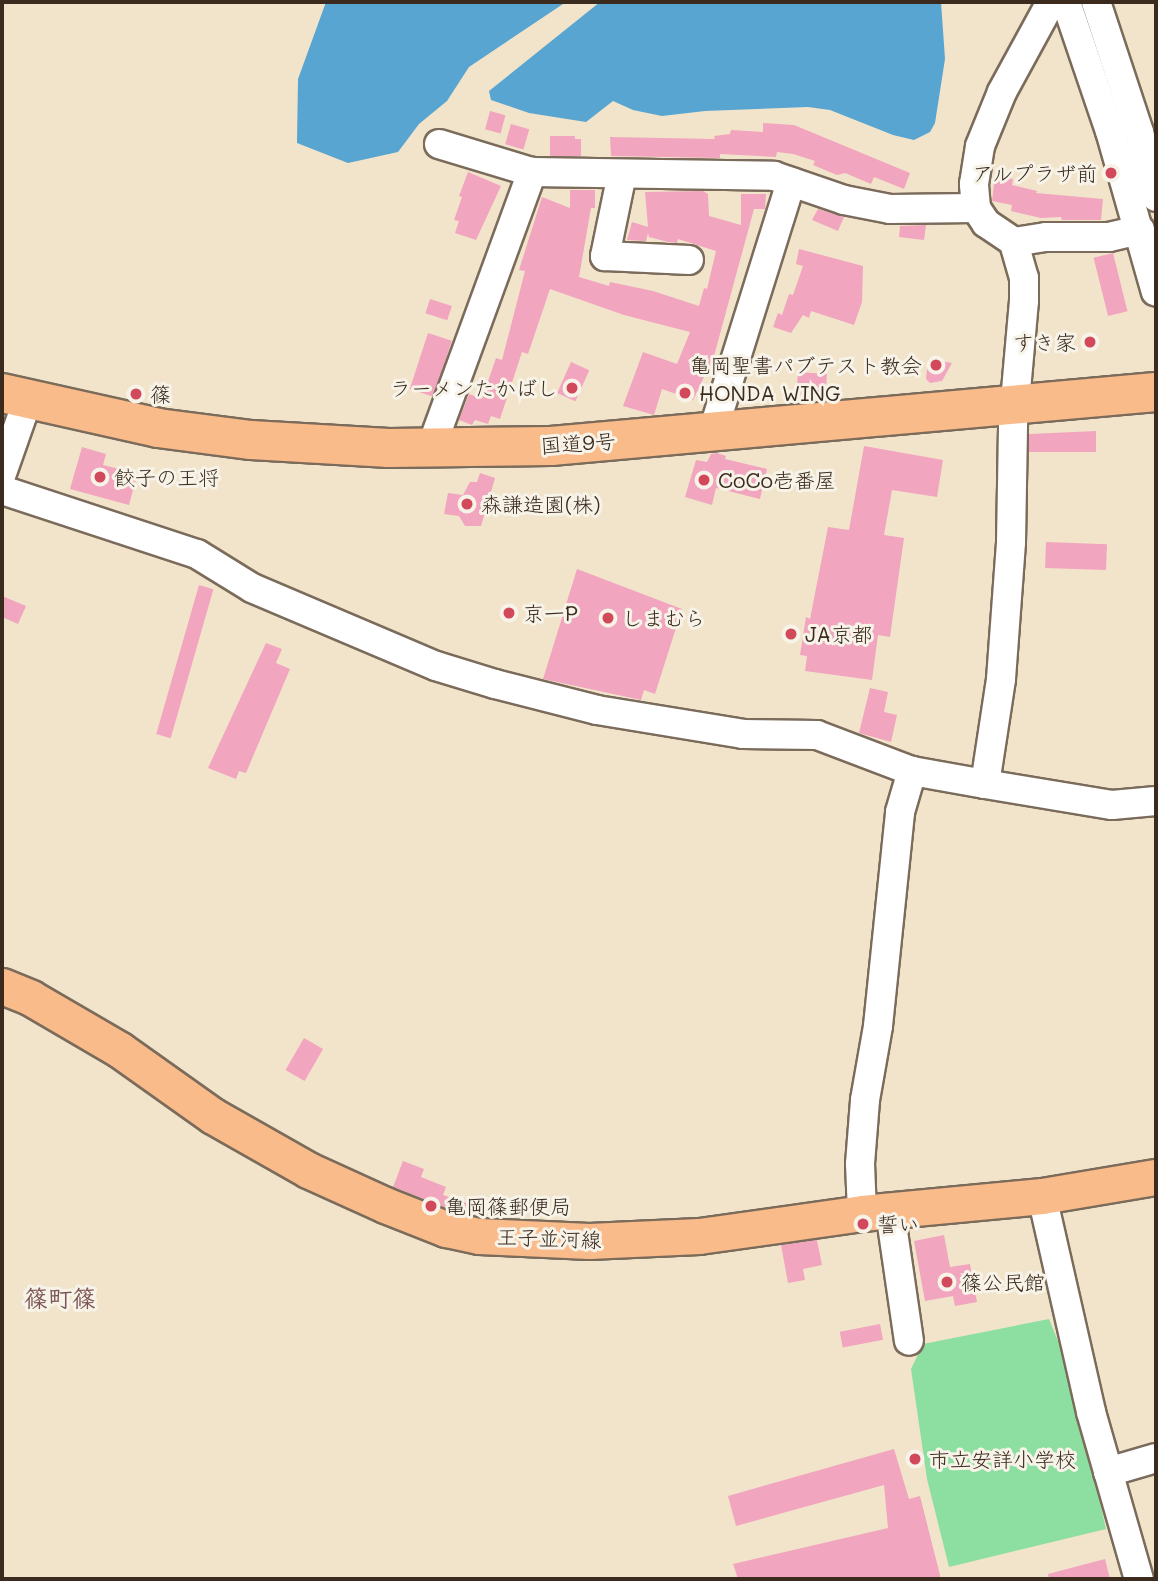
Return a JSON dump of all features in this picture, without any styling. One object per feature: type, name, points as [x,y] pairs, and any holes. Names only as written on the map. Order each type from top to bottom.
[{"type":"highway","name":"国道9号","points":[[15,396],[158,428],[237,438],[351,448],[431,448],[551,446],[1156,392]]},
{"type":"main road","name":"王子並河線","points":[[2,986],[31,998],[120,1050],[213,1116],[308,1170],[446,1229],[479,1236],[589,1241],[699,1236],[876,1212],[1042,1196],[1156,1177]]},
{"type":"street","points":[[985,784],[1001,678],[1010,541],[1013,424],[1024,278],[1014,242],[986,223],[975,208],[974,184],[980,146],[1002,92],[1051,2]]},
{"type":"street","points":[[1066,2],[1110,131],[1156,292]]},
{"type":"street","points":[[1096,2],[1139,132],[1156,197]]},
{"type":"street","points":[[439,144],[532,172],[774,176],[844,200],[890,209],[975,208]]},
{"type":"street","points":[[431,448],[532,172]]},
{"type":"street","points":[[622,174],[605,256],[689,260]]},
{"type":"street","points":[[713,432],[791,182]]},
{"type":"street","points":[[1014,242],[1046,237],[1110,237],[1140,230]]},
{"type":"street","points":[[2,473],[15,396]]},
{"type":"street","points":[[2,490],[197,554],[252,588],[436,666],[495,684],[597,710],[743,734],[817,735],[912,771],[985,784],[1112,805],[1156,801]]},
{"type":"street","points":[[909,1341],[876,1212],[860,1164],[865,1100],[878,1026],[900,812],[912,771]]},
{"type":"street","points":[[1042,1196],[1091,1412],[1139,1579]]},
{"type":"street","points":[[1108,1472],[1156,1458]]},
{"type":"green space","points":[[1049,1319],[1071,1373],[1106,1529],[949,1567],[927,1479],[911,1369],[923,1344]]},
{"type":"water","points":[[326,2],[566,2],[469,67],[447,101],[419,124],[398,152],[348,163],[297,143],[298,79]]},
{"type":"water","points":[[600,2],[941,2],[945,59],[935,123],[930,132],[914,140],[893,135],[830,110],[808,107],[705,111],[662,116],[633,110],[613,101],[586,122],[529,113],[491,100],[489,91]]},
{"type":"building","points":[[490,111],[505,115],[501,133],[485,129]]},
{"type":"building","points":[[763,123],[794,125],[910,173],[904,189],[874,177],[871,184],[845,173],[837,175],[813,165],[815,161],[777,152],[776,157],[720,154],[720,158],[611,156],[610,137],[715,139],[714,136],[730,134],[731,130],[763,132]]},
{"type":"building","points":[[511,124],[529,129],[523,149],[505,144]]},
{"type":"building","points":[[550,136],[575,136],[575,139],[581,139],[581,156],[550,156]]},
{"type":"building","points":[[468,172],[501,186],[476,240],[455,233],[459,221],[454,220],[462,197],[459,196]]},
{"type":"building","points":[[995,175],[1013,179],[1012,185],[1037,191],[1036,193],[1103,199],[1101,220],[1041,218],[1011,211],[1012,205],[992,201]]},
{"type":"building","points":[[570,190],[595,190],[595,208],[591,208],[579,277],[609,286],[610,282],[653,291],[699,306],[704,288],[707,289],[716,251],[678,239],[677,243],[649,237],[648,233],[646,241],[627,240],[632,222],[648,227],[645,192],[703,191],[708,194],[709,216],[741,225],[741,194],[766,194],[765,209],[754,209],[714,356],[693,400],[662,389],[654,415],[623,406],[643,352],[677,364],[690,332],[624,315],[550,289],[528,354],[522,352],[500,419],[491,416],[488,424],[475,420],[472,425],[459,420],[469,394],[482,399],[496,358],[502,360],[525,271],[519,270],[542,197],[570,208]]},
{"type":"building","points":[[818,209],[844,217],[838,231],[812,220]]},
{"type":"building","points":[[926,225],[924,240],[899,237],[900,226]]},
{"type":"building","points":[[799,249],[863,266],[862,302],[854,325],[811,311],[809,318],[803,315],[791,333],[773,327],[778,313],[782,315],[789,294],[793,295],[803,266],[796,264]]},
{"type":"building","points":[[1113,253],[1128,311],[1108,316],[1094,258]]},
{"type":"building","points":[[430,299],[452,306],[447,320],[425,313]]},
{"type":"building","points":[[428,333],[452,341],[434,397],[410,389]]},
{"type":"building","points":[[928,359],[952,363],[942,381],[930,383],[926,379]]},
{"type":"building","points":[[571,362],[589,370],[575,401],[557,393]]},
{"type":"building","points":[[798,372],[827,374],[825,396],[796,394]]},
{"type":"building","points":[[1096,431],[1096,452],[1029,452],[1029,434]]},
{"type":"building","points":[[864,446],[943,460],[937,497],[892,490],[884,535],[904,538],[890,637],[878,635],[872,680],[805,671],[807,656],[800,655],[806,617],[810,619],[828,527],[849,530]]},
{"type":"building","name":"餃子の王将","points":[[82,447],[106,454],[103,465],[119,469],[117,474],[136,479],[129,505],[70,489]]},
{"type":"building","points":[[711,454],[726,456],[725,459],[767,469],[760,499],[716,488],[712,505],[685,497],[696,460],[707,462]]},
{"type":"building","name":"森謙造園(株)","points":[[480,473],[495,478],[481,526],[465,526],[459,516],[444,514],[448,493],[463,495],[470,482],[477,482]]},
{"type":"building","points":[[1046,542],[1107,544],[1106,570],[1045,568]]},
{"type":"building","points":[[577,569],[682,609],[655,694],[644,690],[641,700],[543,679]]},
{"type":"building","points":[[199,585],[213,589],[171,738],[156,734]]},
{"type":"building","points":[[2,596],[26,606],[18,624],[2,617]]},
{"type":"building","points":[[266,643],[282,649],[276,663],[290,669],[246,773],[239,771],[236,779],[208,768]]},
{"type":"building","points":[[870,688],[888,692],[884,712],[897,715],[891,742],[859,733]]},
{"type":"building","points":[[304,1038],[323,1049],[305,1081],[286,1070]]},
{"type":"building","points":[[403,1161],[424,1169],[421,1177],[446,1187],[443,1195],[484,1209],[482,1216],[452,1210],[393,1187]]},
{"type":"building","name":"篠公民館","points":[[944,1235],[950,1267],[970,1264],[977,1302],[955,1306],[953,1296],[925,1301],[914,1241]]},
{"type":"building","points":[[817,1240],[822,1265],[803,1269],[805,1280],[788,1283],[781,1245]]},
{"type":"building","points":[[880,1324],[883,1340],[843,1348],[840,1332]]},
{"type":"building","points":[[894,1449],[909,1499],[920,1496],[941,1579],[738,1579],[733,1564],[888,1528],[884,1485],[736,1526],[728,1496]]},
{"type":"building","points":[[1105,1559],[1110,1579],[1049,1579],[1048,1574]]},
{"type":"place","name":"アルプラザ前","points":[[1111,173]]},
{"type":"place","name":"すき家","points":[[1090,342]]},
{"type":"place","name":"亀岡聖書パブテスト教会","points":[[936,365]]},
{"type":"place","name":"ラーメンたかばし","points":[[572,388]]},
{"type":"place","name":"HONDA WING","points":[[685,393]]},
{"type":"place","name":"篠","points":[[136,394]]},
{"type":"place","name":"餃子の王将","points":[[100,477]]},
{"type":"place","name":"CoCo壱番屋","points":[[704,480]]},
{"type":"place","name":"森謙造園(株)","points":[[467,504]]},
{"type":"place","name":"京一P","points":[[509,613]]},
{"type":"place","name":"しまむら","points":[[608,618]]},
{"type":"place","name":"JA京都","points":[[791,634]]},
{"type":"place","name":"亀岡篠郵便局","points":[[431,1206]]},
{"type":"place","name":"誓い","points":[[863,1224]]},
{"type":"place","name":"篠公民館","points":[[947,1282]]},
{"type":"place","name":"市立安詳小学校","points":[[915,1459]]},
{"type":"district","name":"篠町篠","points":[[60,1298]]}]
